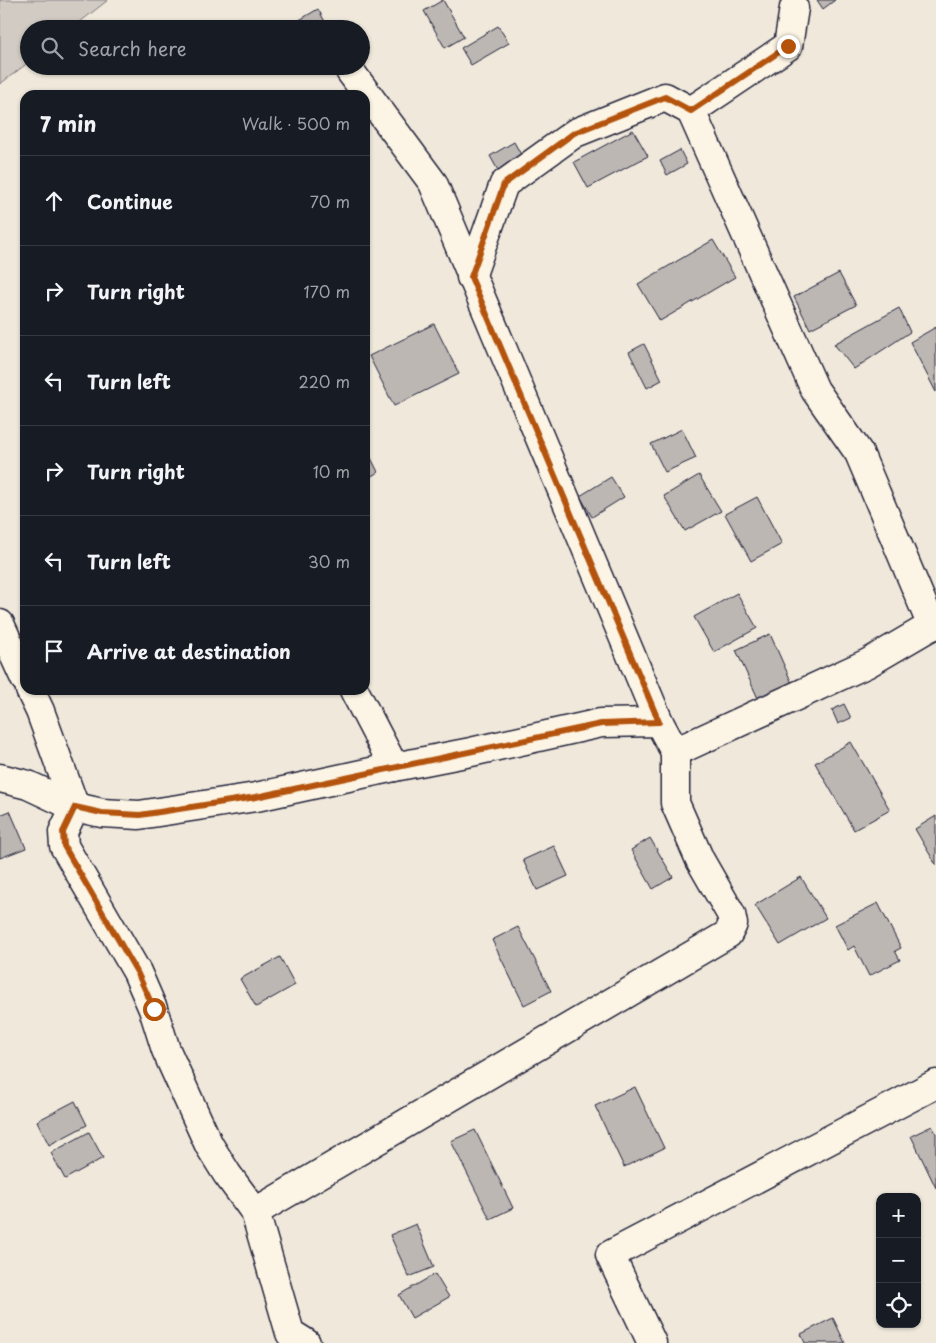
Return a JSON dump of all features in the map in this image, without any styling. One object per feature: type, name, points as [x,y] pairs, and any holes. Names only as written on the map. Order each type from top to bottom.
[{"type":"street","points":[[691,111],[788,46],[794,8]]},
{"type":"street","points":[[353,75],[364,90]]},
{"type":"street","points":[[471,277],[504,184],[574,133],[665,97],[691,111],[815,390],[859,453],[934,624],[868,663],[675,752]]},
{"type":"street","points":[[255,1212],[728,934],[733,924],[731,914],[700,860],[675,803],[675,752],[659,722],[433,183],[370,98]]},
{"type":"street","points":[[0,624],[20,668]]},
{"type":"street","points":[[32,695],[75,807],[63,832],[64,846],[137,972],[154,1009],[166,1050],[209,1145],[227,1174],[255,1212],[290,1333],[306,1343]]},
{"type":"street","points":[[357,695],[394,767]]},
{"type":"street","points":[[0,778],[28,785],[75,807],[102,813],[140,815],[256,797],[601,724],[659,722]]},
{"type":"street","points":[[652,1343],[610,1255],[936,1084]]},
{"type":"shaded area","points":[[0,0],[108,0],[82,20],[20,20],[20,69],[0,84]]},
{"type":"building","points":[[443,0],[464,37],[445,48],[424,11]]},
{"type":"building","points":[[817,0],[835,0],[823,9]]},
{"type":"building","points":[[318,9],[324,20],[299,20]]},
{"type":"building","points":[[498,26],[509,43],[471,65],[461,48]]},
{"type":"building","points":[[633,130],[648,156],[588,188],[574,162]]},
{"type":"building","points":[[514,142],[524,160],[500,174],[490,156]]},
{"type":"building","points":[[680,150],[687,164],[667,175],[660,161]]},
{"type":"building","points":[[713,240],[735,277],[660,321],[638,284]]},
{"type":"building","points":[[839,273],[856,305],[810,329],[794,297]]},
{"type":"building","points":[[899,308],[910,332],[854,369],[834,344]]},
{"type":"building","points":[[434,324],[459,374],[394,406],[370,356]]},
{"type":"building","points":[[936,327],[936,392],[910,342]]},
{"type":"building","points":[[644,344],[662,380],[647,388],[629,352]]},
{"type":"building","points":[[682,429],[696,458],[665,472],[651,444]]},
{"type":"building","points":[[370,456],[378,472],[370,477]]},
{"type":"building","points":[[699,475],[721,511],[685,531],[664,496]]},
{"type":"building","points":[[611,477],[624,497],[592,517],[580,496]]},
{"type":"building","points":[[757,497],[782,544],[751,561],[725,514]]},
{"type":"building","points":[[737,593],[757,628],[714,652],[694,617]]},
{"type":"building","points":[[770,634],[795,690],[761,705],[736,650]]},
{"type":"building","points":[[844,704],[851,718],[838,724],[832,710]]},
{"type":"building","points":[[851,742],[890,810],[854,830],[815,763]]},
{"type":"building","points":[[10,811],[26,848],[0,858],[0,815]]},
{"type":"building","points":[[936,816],[936,865],[915,829]]},
{"type":"building","points":[[650,838],[673,877],[653,889],[631,850]]},
{"type":"building","points":[[554,846],[568,876],[537,890],[523,860]]},
{"type":"building","points":[[801,877],[826,918],[780,945],[755,905]]},
{"type":"building","points":[[878,903],[901,948],[895,951],[900,960],[869,976],[854,946],[848,950],[835,925]]},
{"type":"building","points":[[518,927],[551,991],[524,1005],[492,940]]},
{"type":"building","points":[[280,957],[295,985],[256,1007],[240,979]]},
{"type":"building","points":[[635,1087],[664,1148],[624,1167],[595,1106]]},
{"type":"building","points":[[75,1101],[87,1125],[49,1145],[37,1121]]},
{"type":"building","points":[[932,1126],[936,1133],[936,1188],[911,1136]]},
{"type":"building","points":[[475,1130],[513,1208],[490,1219],[451,1141]]},
{"type":"building","points":[[89,1132],[103,1158],[65,1179],[51,1153]]},
{"type":"building","points":[[416,1224],[434,1267],[409,1277],[390,1235]]},
{"type":"building","points":[[435,1274],[449,1297],[412,1318],[399,1295]]},
{"type":"building","points":[[833,1318],[845,1343],[805,1343],[801,1334]]},
{"type":"route","points":[[154,1009],[137,972],[64,846],[63,832],[75,807],[102,813],[140,815],[256,797],[601,724],[659,722],[471,277],[504,184],[574,133],[665,97],[691,111],[788,46]]}]
